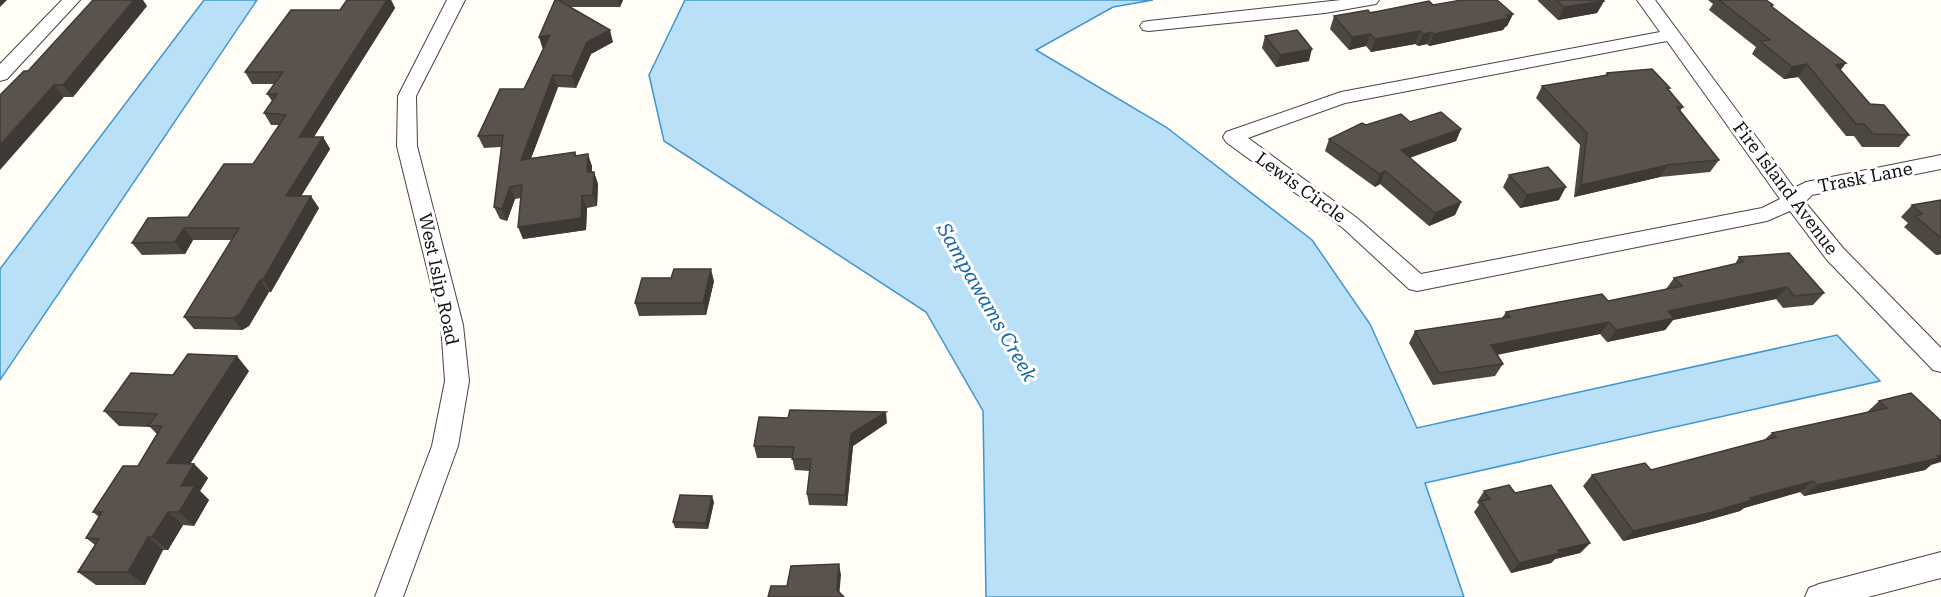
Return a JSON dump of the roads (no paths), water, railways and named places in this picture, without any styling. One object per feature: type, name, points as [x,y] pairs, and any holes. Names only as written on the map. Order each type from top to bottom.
[{"type":"street","points":[[0,75],[71,0]]},
{"type":"street","name":"West Islip Road","points":[[389,597],[445,446],[457,381],[452,325],[406,146],[407,96],[456,0]]},
{"type":"street","points":[[1149,26],[1324,8],[1370,0]]},
{"type":"street","name":"Fire Island Avenue","points":[[1646,0],[1793,201],[1835,254],[1941,363]]},
{"type":"street","name":"Lewis Circle","points":[[1671,35],[1341,98],[1233,137],[1350,223],[1417,283],[1767,214],[1793,201]]},
{"type":"street","name":"Trask Lane","points":[[1793,201],[1806,189],[1941,162]]},
{"type":"street","points":[[1819,597],[1941,565]]},
{"type":"water","points":[[204,0],[257,0],[0,380],[0,269]]},
{"type":"water","name":"Sampawams Creek","points":[[685,0],[1153,0],[1113,7],[1036,50],[1166,127],[1312,240],[1370,324],[1417,428],[1837,335],[1880,381],[1425,483],[1464,597],[986,597],[983,411],[926,312],[664,141],[649,75]]}]
